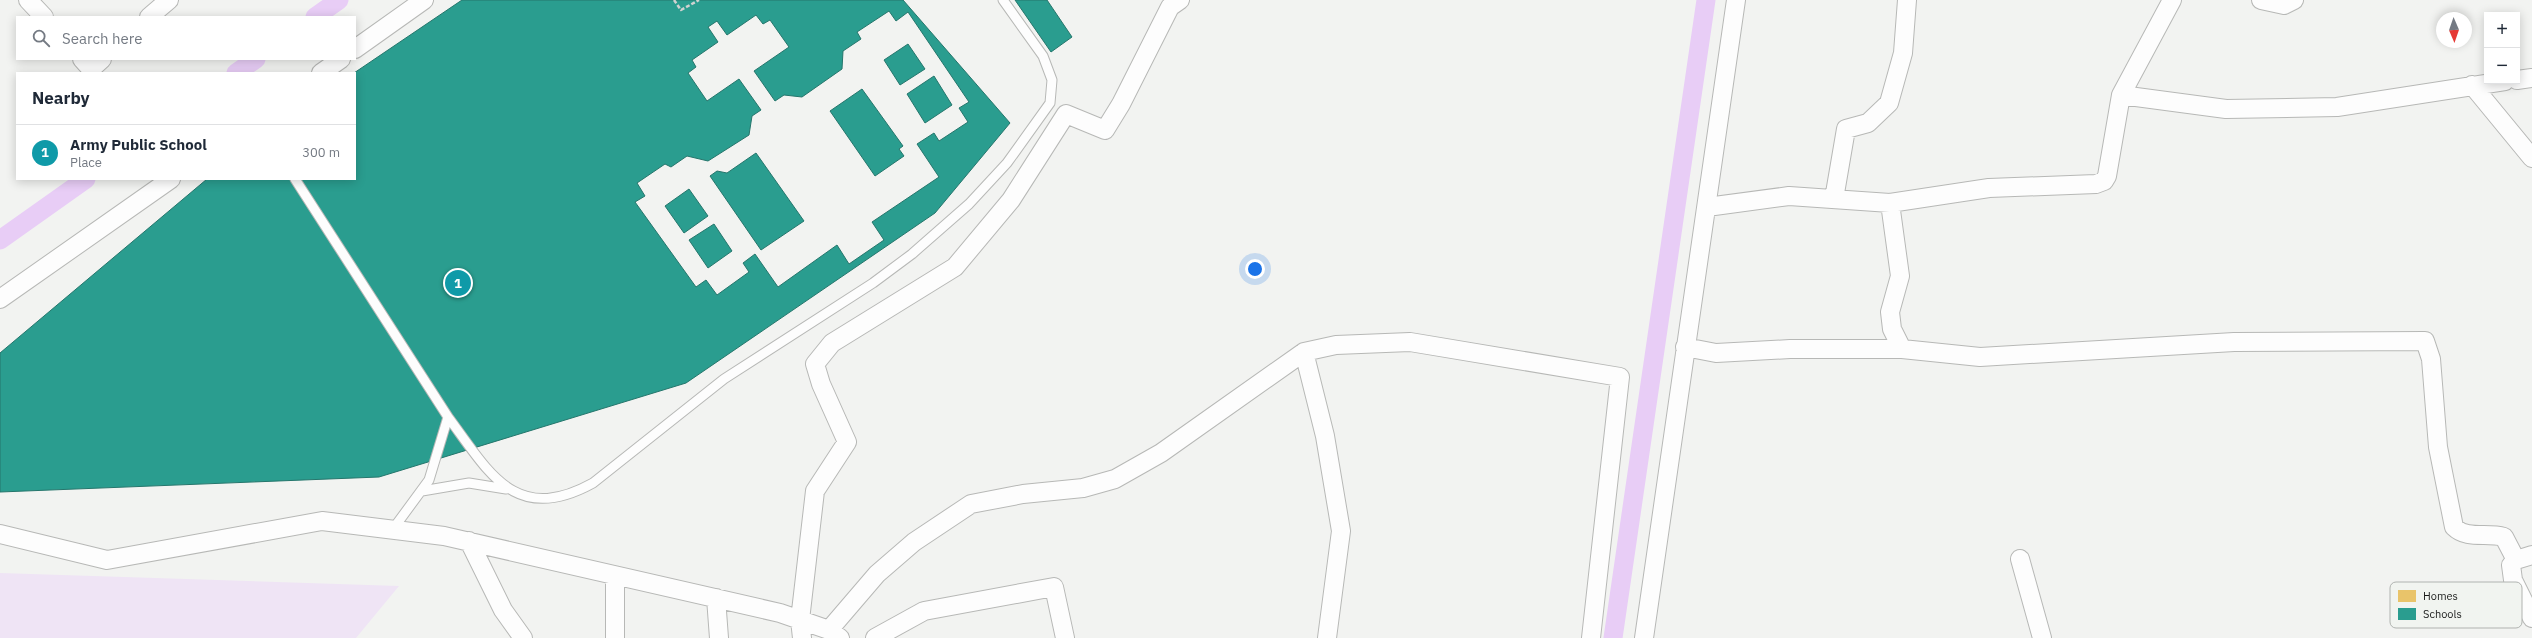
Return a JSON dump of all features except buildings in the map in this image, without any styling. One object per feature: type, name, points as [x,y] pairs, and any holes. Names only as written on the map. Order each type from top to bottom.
[{"type":"street","points":[[28,0],[43,16]]},
{"type":"street","points":[[151,16],[169,0]]},
{"type":"street","points":[[356,48],[424,0]]},
{"type":"street","points":[[801,629],[815,491],[847,442],[821,384],[815,364],[832,343],[955,267],[1011,200],[1066,114],[1105,130],[1121,104],[1170,7],[1180,0]]},
{"type":"street","points":[[1644,638],[1736,0]]},
{"type":"street","points":[[1834,199],[1846,129],[1868,123],[1889,103],[1903,54],[1906,0]]},
{"type":"street","points":[[1707,207],[1790,196],[1890,203],[1989,188],[2096,184],[2104,181],[2107,176],[2121,95],[2172,0]]},
{"type":"street","points":[[2262,0],[2284,5],[2294,0]]},
{"type":"street","points":[[83,60],[91,69],[101,60]]},
{"type":"street","points":[[322,72],[340,60]]},
{"type":"street","points":[[2520,80],[2532,78]]},
{"type":"street","points":[[2121,95],[2226,109],[2307,108],[2337,107],[2484,84]]},
{"type":"street","points":[[2472,85],[2532,158]]},
{"type":"street","points":[[0,299],[170,180]]},
{"type":"street","points":[[1890,203],[1900,276],[1890,312],[1892,329],[1902,349]]},
{"type":"street","points":[[1685,347],[1716,353],[1790,349],[1902,349],[1980,357],[2234,342],[2425,341],[2431,359],[2438,447],[2454,527],[2459,533],[2469,535],[2492,533],[2504,537],[2524,558],[2511,564],[2514,582]]},
{"type":"street","points":[[0,534],[107,560],[322,521],[394,529],[469,541],[716,598],[801,629],[835,634],[877,574],[914,542],[971,504],[1023,494],[1083,488],[1115,479],[1161,453],[1304,352],[1336,345],[1410,342],[1620,376],[1591,638]]},
{"type":"street","points":[[1304,352],[1325,436],[1341,531],[1327,638]]},
{"type":"street","points":[[469,541],[503,610],[523,638]]},
{"type":"street","points":[[2020,559],[2042,638]]},
{"type":"street","points":[[615,575],[615,638]]},
{"type":"street","points":[[875,638],[924,610],[1054,587],[1065,638]]},
{"type":"street","points":[[716,598],[719,638]]},
{"type":"street","points":[[2522,598],[2532,618]]},
{"type":"lane","points":[[422,491],[469,483],[551,499],[572,494],[593,483],[724,379],[874,282],[905,259],[969,204],[1007,163],[1050,103],[1052,80],[1043,56],[1003,0]]},
{"type":"lane","points":[[296,180],[448,417],[493,478],[510,490]]},
{"type":"lane","points":[[394,529],[429,480],[448,417]]},
{"type":"path","points":[[674,0],[682,10],[699,0]]},
{"type":"shaded area","points":[[0,573],[399,586],[356,638],[0,638]]},
{"type":"waterway","points":[[316,16],[339,0]]},
{"type":"waterway","points":[[1613,638],[1706,0]]},
{"type":"waterway","points":[[237,72],[255,60]]},
{"type":"waterway","points":[[0,240],[85,180]]},
{"type":"place","name":"Army Public School","points":[[458,283]]}]
